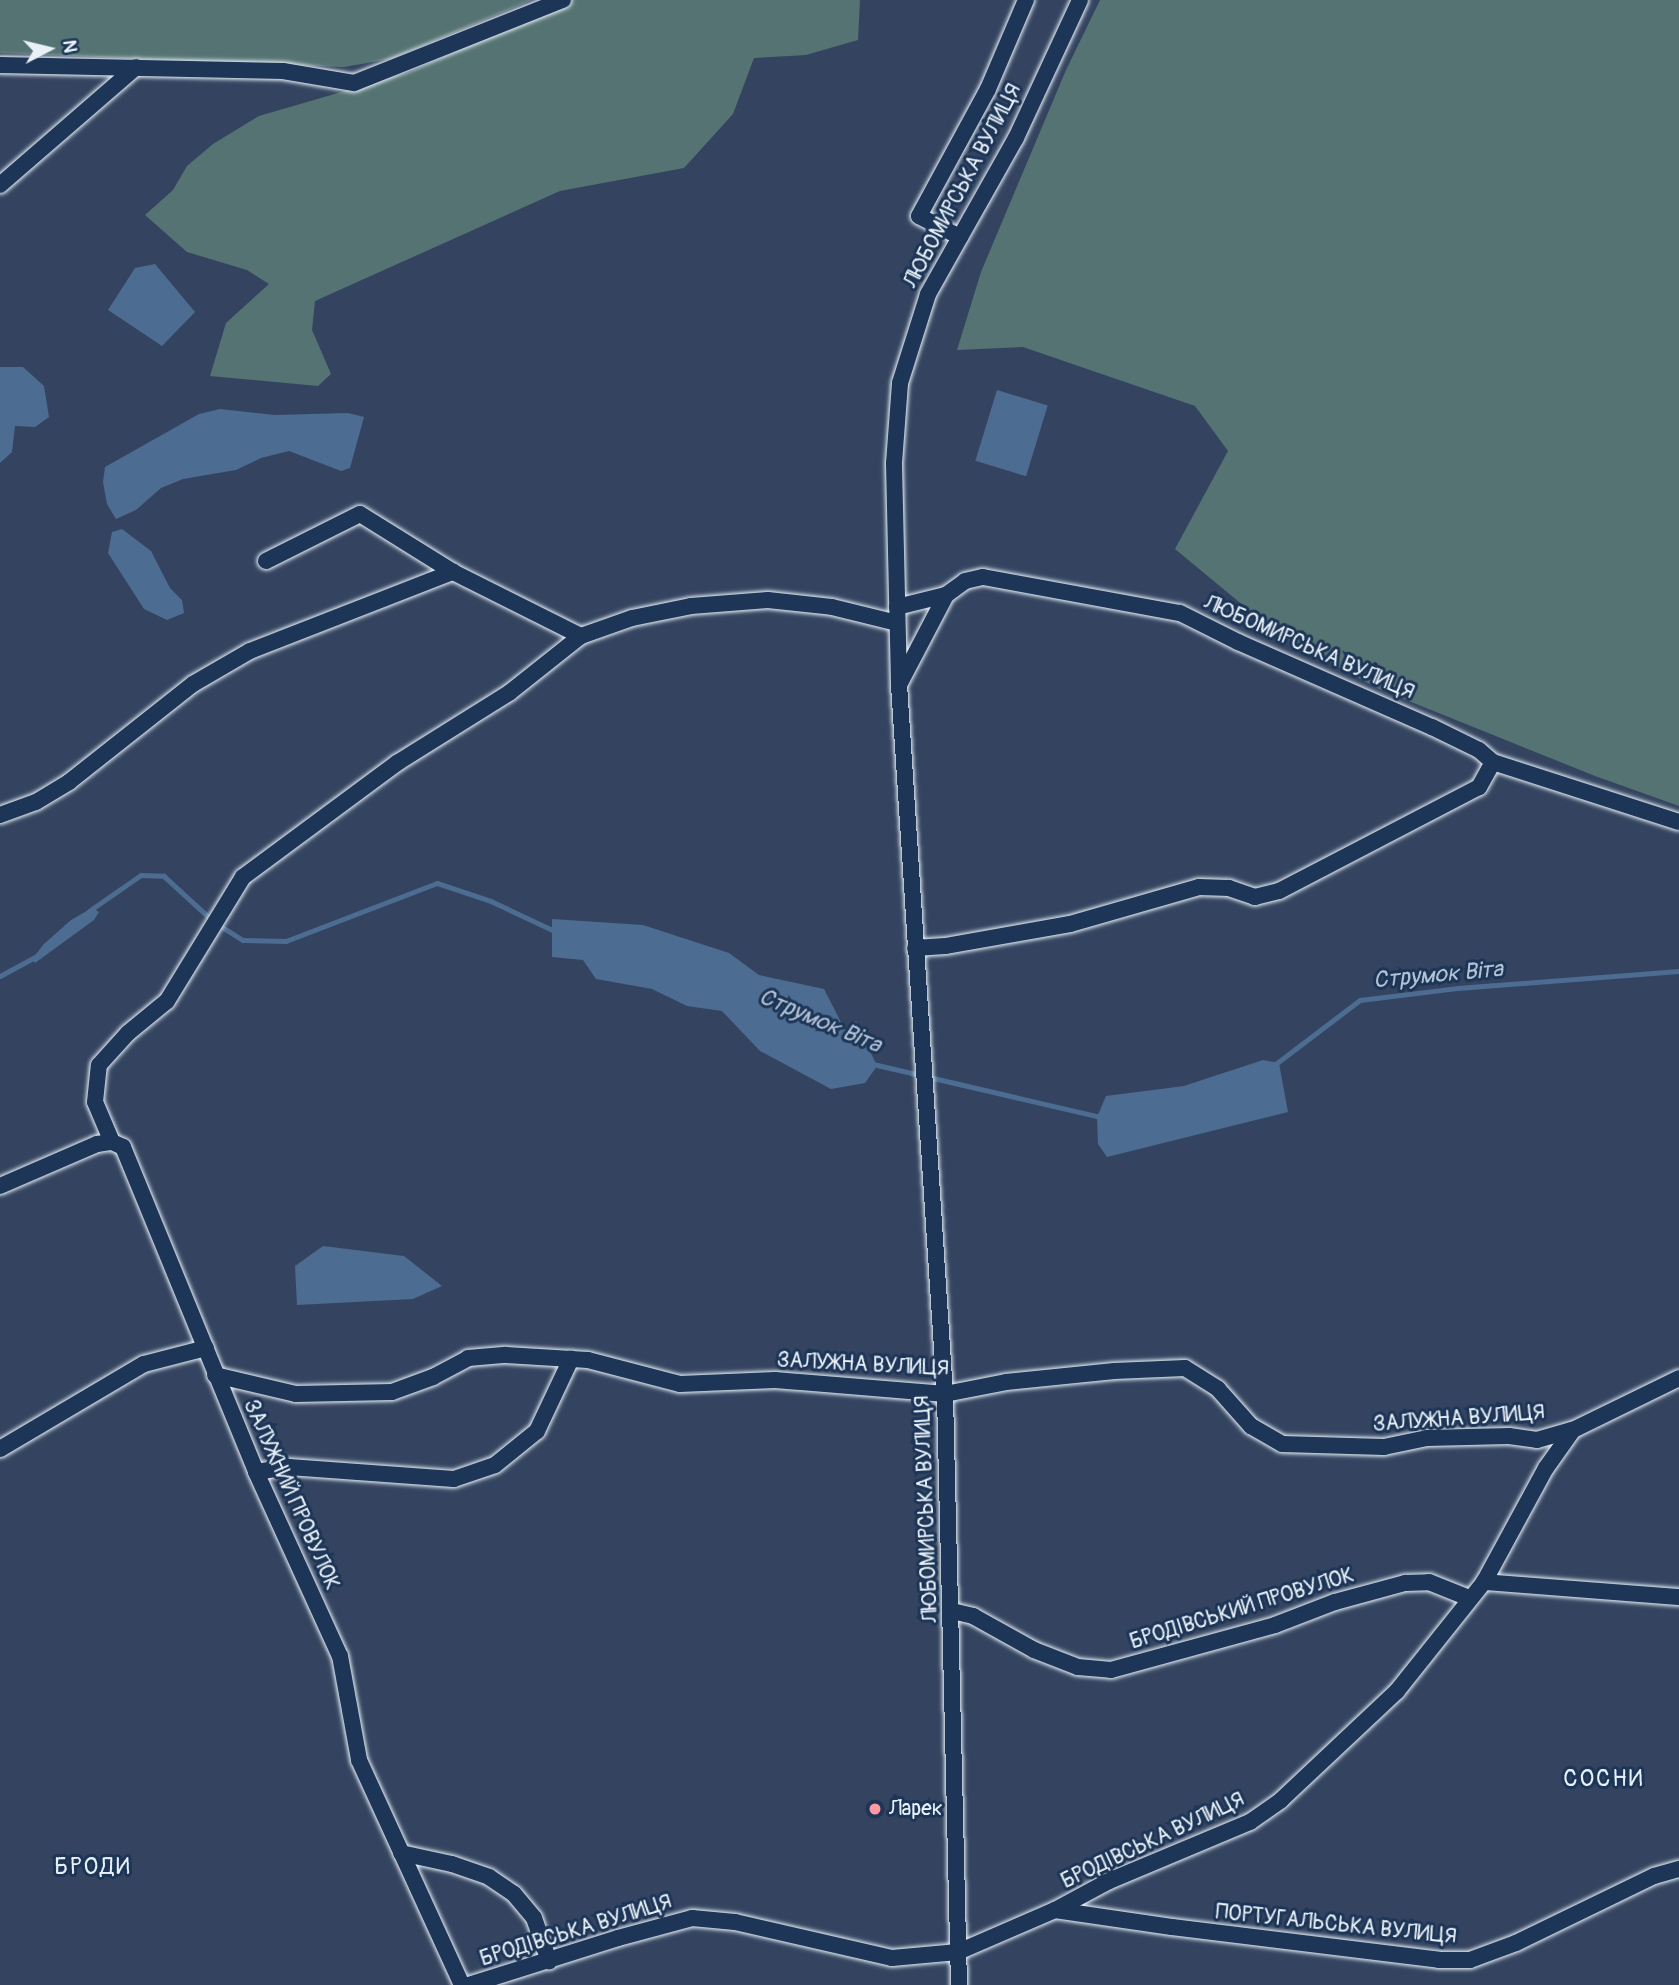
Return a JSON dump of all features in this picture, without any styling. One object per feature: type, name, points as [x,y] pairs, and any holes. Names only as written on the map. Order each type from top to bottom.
[{"type":"street","points":[[0,65],[283,71],[354,83],[563,0]]},
{"type":"street","points":[[960,237],[919,216],[988,89],[1026,0]]},
{"type":"street","name":"ЛЮБОМИРСЬКА ВУЛИЦЯ","points":[[959,1985],[952,1611],[944,1394],[899,684],[894,463],[901,383],[928,294],[1016,138],[1080,0]]},
{"type":"street","points":[[0,185],[135,67]]},
{"type":"street","points":[[266,561],[360,514],[453,572],[581,636]]},
{"type":"street","points":[[0,815],[36,802],[69,782],[193,684],[250,650],[453,572]]},
{"type":"street","name":"ЛЮБОМИРСЬКА ВУЛИЦЯ","points":[[897,615],[946,595],[965,581],[983,577],[1180,613],[1238,642],[1432,727],[1479,750],[1493,762],[1679,822]]},
{"type":"street","points":[[899,684],[946,595]]},
{"type":"street","name":"ЗАЛУЖНИЙ ПРОВУЛОК","points":[[462,1985],[359,1760],[340,1656],[256,1472],[123,1147],[112,1142],[95,1102],[99,1065],[128,1034],[167,1001],[243,877],[397,763],[509,693],[581,636],[632,618],[691,606],[768,600],[897,615]]},
{"type":"street","points":[[915,948],[945,946],[1070,923],[1199,887],[1229,888],[1255,897],[1279,891],[1479,787],[1493,762]]},
{"type":"street","points":[[0,1186],[97,1144],[112,1142]]},
{"type":"street","points":[[0,1450],[144,1364],[206,1348]]},
{"type":"street","name":"ЗАЛУЖНА ВУЛИЦЯ","points":[[215,1375],[296,1394],[392,1392],[433,1377],[468,1358],[506,1355],[608,1364],[680,1384],[775,1380],[944,1394],[1020,1381],[1114,1371],[1185,1368],[1218,1389],[1251,1426],[1282,1444],[1384,1447],[1427,1438],[1509,1436],[1536,1440],[1573,1430]]},
{"type":"street","points":[[256,1472],[300,1468],[454,1479],[495,1465],[537,1431],[571,1359]]},
{"type":"street","name":"БРОДІВСЬКА ВУЛИЦЯ","points":[[470,1985],[618,1938],[692,1918],[735,1922],[892,1958],[958,1952],[1055,1910],[1109,1881],[1250,1822],[1281,1800],[1397,1691],[1484,1582],[1546,1468],[1573,1430],[1679,1378]]},
{"type":"street","name":"БРОДІВСЬКИЙ ПРОВУЛОК","points":[[952,1611],[973,1616],[1034,1650],[1078,1667],[1111,1670],[1275,1625],[1335,1602],[1405,1583],[1429,1581],[1469,1598]]},
{"type":"street","points":[[1484,1582],[1679,1597]]},
{"type":"street","points":[[401,1853],[452,1864],[489,1877],[514,1894],[534,1918],[549,1961]]},
{"type":"street","name":"ПОРТУГАЛЬСЬКА ВУЛИЦЯ","points":[[1055,1910],[1439,1960],[1470,1960],[1516,1943],[1654,1877],[1679,1869]]},
{"type":"green space","points":[[0,0],[532,0],[390,59],[344,67],[0,53]]},
{"type":"green space","points":[[573,0],[860,0],[858,40],[806,55],[754,58],[733,114],[684,168],[560,191],[315,301],[312,330],[331,374],[318,386],[210,376],[226,323],[269,284],[247,270],[187,252],[145,215],[173,190],[187,166],[213,144],[259,116],[410,72]]},
{"type":"green space","points":[[1100,0],[1679,0],[1679,806],[1595,776],[1379,689],[1279,635],[1175,549],[1228,451],[1195,406],[1023,347],[957,350],[981,272],[1066,70]]},
{"type":"water","points":[[155,264],[195,312],[162,346],[108,310],[135,268]]},
{"type":"water","points":[[0,367],[23,367],[44,386],[49,417],[35,427],[15,426],[12,452],[0,463]]},
{"type":"water","points":[[997,390],[1048,405],[1026,476],[975,461]]},
{"type":"water","points":[[220,409],[275,415],[348,413],[364,417],[350,468],[341,471],[289,451],[261,458],[236,470],[183,479],[161,488],[136,510],[116,519],[107,504],[103,482],[105,467],[199,414]]},
{"type":"water","points":[[122,529],[151,551],[170,588],[182,600],[184,613],[167,620],[144,609],[108,553],[112,532]]},
{"type":"water","points":[[92,908],[99,912],[94,920],[35,963],[32,959],[44,944],[71,920]]},
{"type":"water","points":[[552,919],[643,925],[729,953],[759,975],[824,989],[845,1030],[856,1021],[877,1066],[865,1083],[831,1089],[760,1051],[722,1011],[687,1006],[652,989],[596,979],[583,960],[552,957]]},
{"type":"water","points":[[1263,1060],[1279,1063],[1288,1112],[1107,1157],[1098,1144],[1097,1117],[1106,1096],[1184,1086]]},
{"type":"water","points":[[323,1246],[404,1256],[442,1286],[413,1299],[297,1305],[295,1266]]},
{"type":"waterway","name":"Струмок Віта","points":[[89,911],[141,875],[164,876],[212,920]]},
{"type":"waterway","name":"Струмок Віта","points":[[219,925],[243,940],[286,941],[437,883],[491,901],[557,932]]},
{"type":"waterway","name":"Струмок Віта","points":[[0,976],[37,956]]},
{"type":"waterway","name":"Струмок Віта","points":[[1273,1066],[1360,1000],[1458,988],[1679,971]]},
{"type":"waterway","name":"Струмок Віта","points":[[873,1064],[1100,1117]]},
{"type":"place","name":"Ларек","points":[[875,1809]]},
{"type":"district","name":"СОСНИ","points":[[1604,1779]]},
{"type":"district","name":"БРОДИ","points":[[93,1867]]}]
